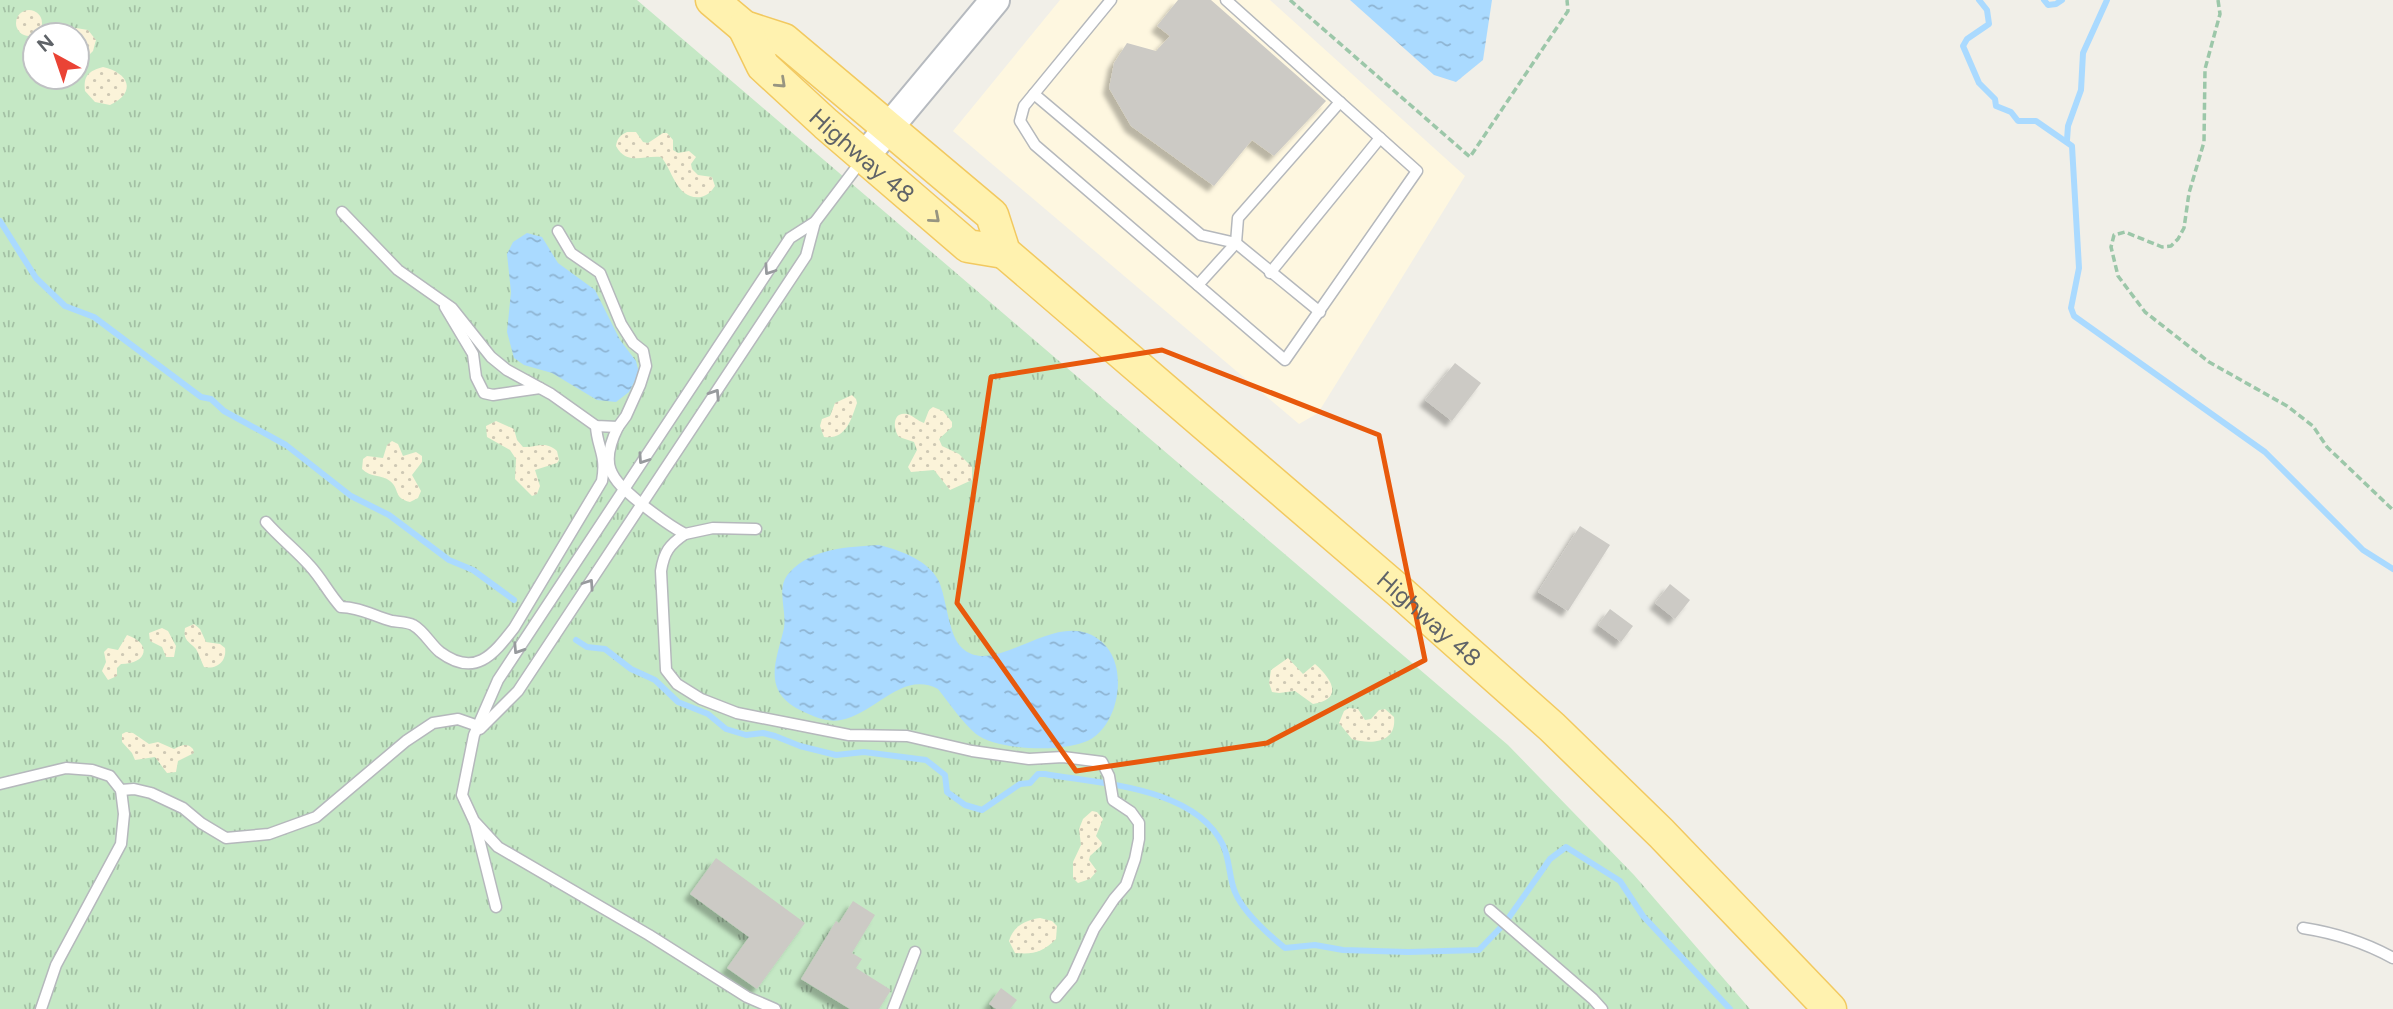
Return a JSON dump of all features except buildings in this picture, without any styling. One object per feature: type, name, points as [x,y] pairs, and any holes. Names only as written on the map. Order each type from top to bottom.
[{"type":"main road","name":"Highway 48","points":[[712,0],[744,27],[784,40],[992,215],[1004,252]]},
{"type":"main road","name":"Highway 48","points":[[744,27],[763,66],[968,246],[1004,252],[1399,591],[1552,727],[1661,833],[1830,1009]]},
{"type":"street","points":[[865,156],[995,0]]},
{"type":"lane","points":[[1111,0],[1024,106],[1020,121],[1035,145],[1285,360],[1417,171],[1226,0]]},
{"type":"lane","points":[[1034,94],[1201,235],[1236,243],[1320,313]]},
{"type":"lane","points":[[1198,285],[1236,243],[1238,218],[1340,102]]},
{"type":"lane","points":[[1270,273],[1380,138]]},
{"type":"lane","points":[[476,730],[518,691],[806,256],[816,222],[865,156]]},
{"type":"lane","points":[[342,212],[398,270],[442,301],[464,321],[491,357],[507,370],[540,388],[596,426],[618,427]]},
{"type":"lane","points":[[496,907],[474,821],[462,795],[476,730],[498,680],[790,238],[816,222]]},
{"type":"lane","points":[[558,232],[571,253],[600,273],[621,324],[643,351],[646,366],[640,385],[609,450],[611,474],[617,484],[664,523],[685,534]]},
{"type":"lane","points":[[442,301],[473,354],[476,377],[484,393],[493,395],[540,388]]},
{"type":"lane","points":[[266,522],[291,550],[308,563],[327,593],[341,607],[355,607],[373,615],[414,625],[440,652],[455,660],[469,664],[484,661],[498,649],[514,628],[602,481],[605,467],[602,446],[596,437],[596,426]]},
{"type":"lane","points":[[756,529],[713,528],[685,534],[670,545],[663,555],[661,571],[666,670],[677,684],[701,699],[737,713],[849,735],[907,736],[972,751],[1029,759],[1063,757],[1098,760],[1105,766],[1113,800],[1131,813],[1139,823],[1135,859],[1126,885],[1094,929],[1072,978],[1056,997]]},
{"type":"lane","points":[[121,790],[134,789],[151,793],[183,808],[226,838],[269,834],[316,817],[406,741],[433,723],[458,719],[476,730]]},
{"type":"lane","points":[[0,784],[66,768],[92,770],[110,776],[121,790],[124,814],[121,844],[56,965],[41,1009]]},
{"type":"lane","points":[[474,821],[498,847],[649,935],[747,997],[775,1009]]},
{"type":"lane","points":[[1492,912],[1602,1009]]},
{"type":"lane","points":[[2303,928],[2340,935],[2393,958]]},
{"type":"lane","points":[[893,1009],[915,952]]},
{"type":"path","points":[[1290,0],[1470,157],[1568,12],[1567,0]]},
{"type":"path","points":[[2218,0],[2220,14],[2206,69],[2204,142],[2189,193],[2184,228],[2171,246],[2162,247],[2124,232],[2114,235],[2111,247],[2118,276],[2145,312],[2209,362],[2287,405],[2313,426],[2327,447],[2393,510]]},
{"type":"highlighted area","points":[[1162,350],[1379,435],[1425,660],[1267,743],[1076,771],[957,603],[991,377]]},
{"type":"shaded area","points":[[1060,0],[1270,0],[1465,176],[1318,413],[1299,424],[953,131]]},
{"type":"green space","points":[[0,0],[637,0],[1508,745],[1634,875],[1750,1009],[0,1009]]},
{"type":"sand","points":[[24,11],[34,11],[42,21],[21,21],[21,33],[17,28],[17,18]]},
{"type":"sand","points":[[91,34],[96,40],[91,53]]},
{"type":"sand","points":[[103,67],[124,78],[127,89],[119,100],[110,105],[95,102],[85,91],[91,91],[91,72]]},
{"type":"sand","points":[[627,132],[636,132],[643,142],[648,143],[667,133],[673,140],[673,150],[678,153],[689,151],[696,157],[691,164],[692,169],[698,175],[712,177],[715,186],[701,197],[686,194],[676,183],[661,157],[630,158],[620,152],[616,146],[617,141]]},
{"type":"sand","points":[[852,395],[857,403],[846,428],[838,435],[824,437],[820,426],[822,419],[830,416],[835,403]]},
{"type":"sand","points":[[933,407],[943,411],[952,422],[952,427],[939,439],[942,446],[959,454],[972,467],[972,480],[950,490],[934,470],[911,472],[908,467],[917,450],[914,442],[899,437],[896,430],[895,421],[899,415],[907,414],[924,423]]},
{"type":"sand","points":[[496,421],[514,429],[517,440],[523,447],[544,445],[557,451],[557,463],[535,470],[540,486],[537,494],[532,496],[515,479],[516,459],[510,450],[487,437],[486,426]]},
{"type":"sand","points":[[392,441],[398,444],[403,456],[416,452],[422,456],[422,462],[412,475],[421,491],[418,498],[410,502],[399,496],[390,481],[362,469],[363,459],[367,456],[383,458],[387,445]]},
{"type":"sand","points":[[194,624],[200,629],[206,642],[220,644],[225,648],[223,661],[217,666],[204,667],[196,649],[186,638],[185,628]]},
{"type":"sand","points":[[162,628],[168,631],[176,646],[174,657],[166,657],[162,647],[150,641],[149,633]]},
{"type":"sand","points":[[127,635],[140,643],[144,652],[137,661],[121,664],[117,668],[117,676],[108,680],[102,671],[106,662],[104,652],[108,648],[118,650]]},
{"type":"sand","points":[[1288,658],[1303,674],[1315,664],[1330,681],[1332,693],[1329,698],[1313,704],[1295,691],[1272,692],[1269,683],[1271,670]]},
{"type":"sand","points":[[1349,708],[1358,709],[1365,720],[1385,709],[1394,717],[1394,726],[1387,737],[1381,740],[1367,742],[1352,739],[1339,723],[1344,711]]},
{"type":"sand","points":[[133,733],[149,744],[158,742],[174,749],[188,746],[194,753],[178,761],[176,772],[167,773],[155,757],[135,760],[122,742],[122,734]]},
{"type":"sand","points":[[1092,811],[1097,812],[1103,819],[1096,836],[1102,843],[1101,846],[1089,860],[1097,871],[1090,879],[1078,883],[1073,878],[1073,862],[1081,845],[1079,829],[1083,819]]},
{"type":"sand","points":[[1040,918],[1052,921],[1057,926],[1056,939],[1037,952],[1015,953],[1009,941],[1014,931],[1025,922]]},
{"type":"water","points":[[1350,0],[1492,0],[1483,60],[1456,82],[1434,75]]},
{"type":"water","points":[[527,233],[542,237],[558,263],[595,290],[620,340],[636,361],[639,373],[629,392],[616,402],[597,400],[552,373],[524,365],[514,358],[507,332],[511,292],[507,254],[513,242]]},
{"type":"water","points":[[879,545],[905,553],[930,569],[940,584],[955,638],[962,648],[976,655],[992,655],[1066,631],[1085,632],[1102,642],[1110,652],[1118,677],[1115,705],[1103,728],[1094,737],[1069,746],[1035,748],[1000,744],[976,734],[938,689],[925,685],[900,689],[865,710],[841,720],[818,718],[785,700],[775,682],[775,672],[785,621],[782,591],[786,578],[799,564],[820,553]]},
{"type":"waterway","points":[[1979,0],[1987,10],[1989,24],[1967,39],[1963,46],[1979,83],[1995,99],[1996,106],[2011,112],[2018,121],[2036,121],[2072,146],[2079,268],[2071,308],[2074,316],[2265,452],[2363,550],[2393,569]]},
{"type":"waterway","points":[[2044,0],[2048,5],[2062,0]]},
{"type":"waterway","points":[[2067,140],[2068,126],[2081,90],[2083,53],[2107,0]]},
{"type":"waterway","points":[[0,221],[36,278],[65,306],[94,317],[201,397],[211,399],[224,411],[286,445],[351,496],[389,515],[449,560],[473,570],[514,600]]},
{"type":"waterway","points":[[576,640],[587,647],[605,649],[631,669],[655,680],[678,702],[708,714],[726,729],[746,735],[763,733],[836,755],[864,752],[926,760],[945,775],[947,792],[965,805],[982,810],[1020,784],[1030,783],[1038,774],[1119,786],[1169,800],[1191,811],[1210,826],[1223,845],[1233,887],[1239,900],[1257,923],[1285,948],[1315,945],[1343,950],[1408,952],[1479,950],[1505,923],[1550,859],[1566,847],[1620,881],[1643,916],[1730,1009]]}]
